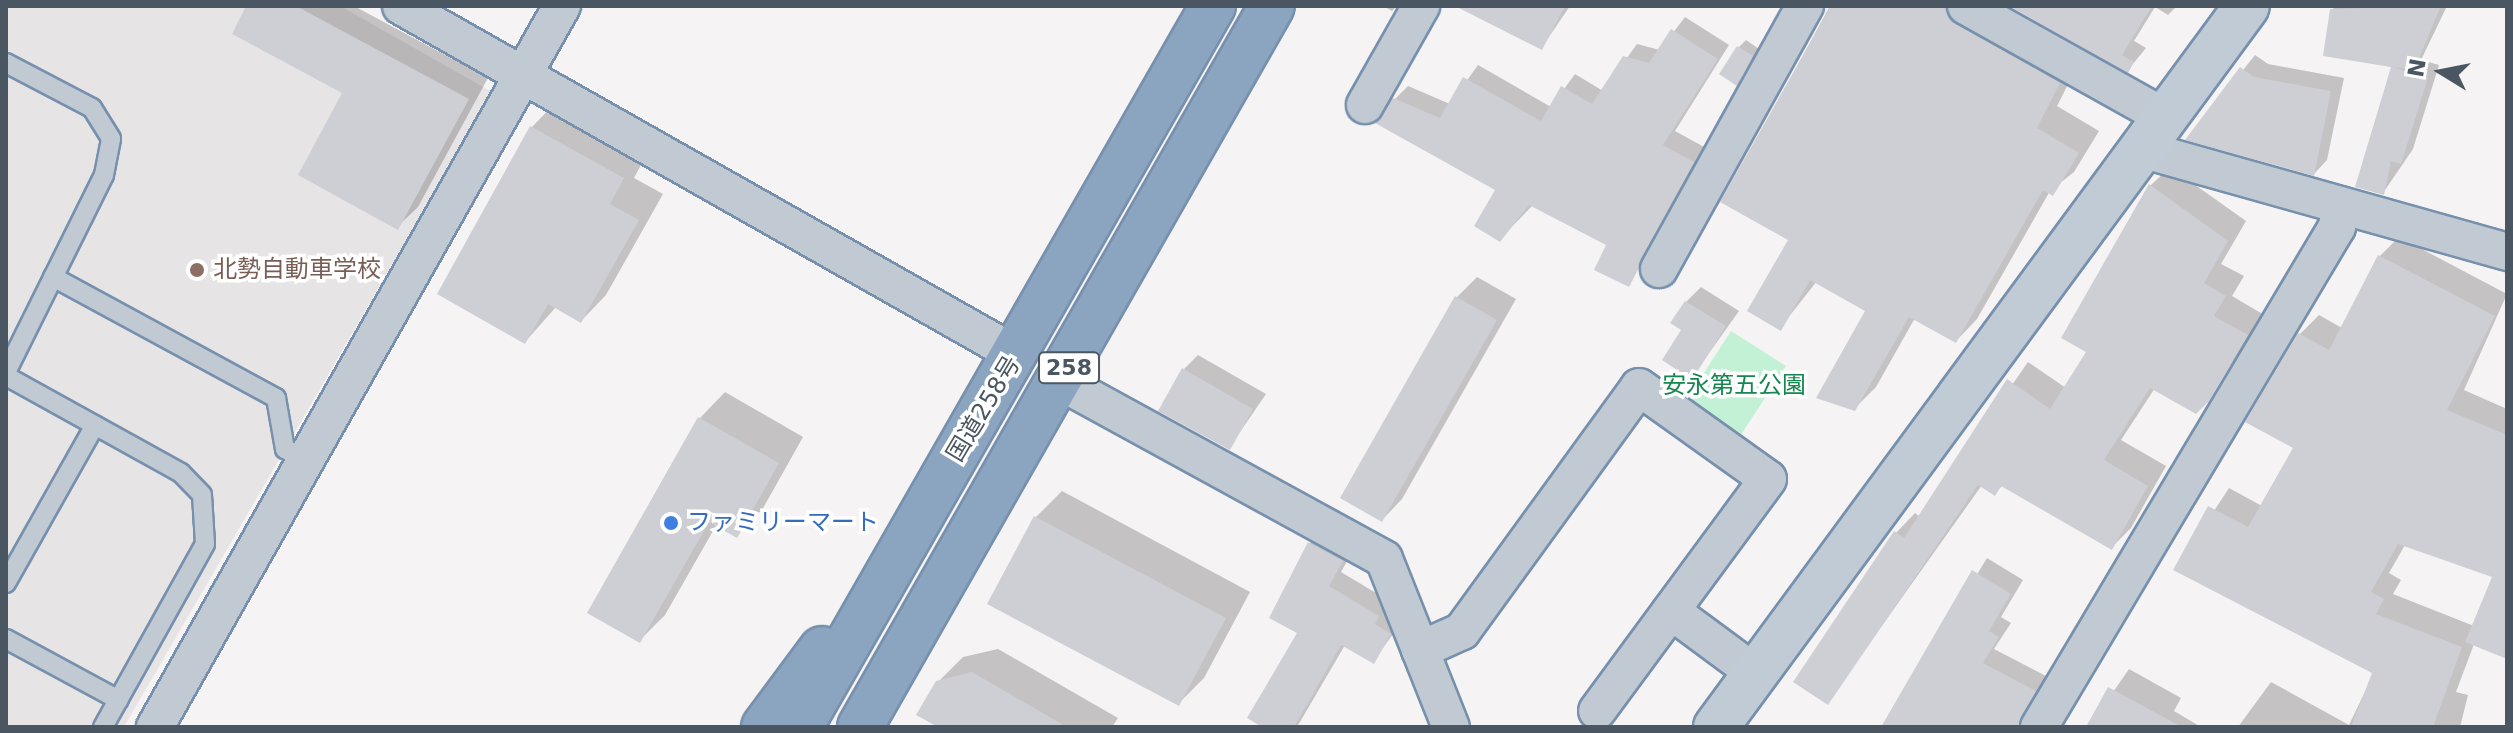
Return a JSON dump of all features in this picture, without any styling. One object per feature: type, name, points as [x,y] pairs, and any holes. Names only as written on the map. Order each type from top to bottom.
[{"type":"highway","name":"国道258号","points":[[800,727],[876,587],[1017,355],[1213,6]]},
{"type":"highway","name":"258","points":[[860,727],[1061,382],[1272,6]]},
{"type":"highway","points":[[764,727],[876,587]]},
{"type":"street","points":[[401,6],[1017,355]]},
{"type":"street","points":[[155,727],[562,6]]},
{"type":"street","points":[[1365,105],[1421,6]]},
{"type":"street","points":[[1659,269],[1805,6]]},
{"type":"street","points":[[1966,6],[2153,133],[2341,205],[2507,252]]},
{"type":"street","points":[[1716,727],[2247,6]]},
{"type":"street","points":[[2039,727],[2337,227],[2341,205]]},
{"type":"street","points":[[1061,382],[1384,559],[1451,727]]},
{"type":"street","points":[[1420,650],[1462,631],[1639,387],[1768,479],[1597,711]]},
{"type":"street","points":[[1671,611],[1755,673]]},
{"type":"lane","points":[[6,63],[92,108],[111,139],[104,175],[6,374],[181,473],[202,495],[208,518],[205,544],[103,727]]},
{"type":"lane","points":[[53,277],[276,398],[285,449],[306,460]]},
{"type":"lane","points":[[6,583],[95,425]]},
{"type":"lane","points":[[6,639],[119,700]]},
{"type":"shaded area","name":"北勢自動車学校","points":[[6,6],[340,6],[492,92],[124,727],[6,727]]},
{"type":"green space","name":"安永第五公園","points":[[1731,331],[1786,366],[1740,436],[1687,399]]},
{"type":"building","points":[[246,6],[296,6],[469,99],[398,230],[298,175],[342,93],[232,34]]},
{"type":"building","points":[[1455,6],[1565,6],[1542,50]]},
{"type":"building","points":[[1831,6],[1945,6],[1956,24],[2060,83],[2037,128],[2079,153],[2053,196],[2043,190],[1956,343],[1909,317],[1855,411],[1816,398],[1865,311],[1810,280],[1781,331],[1747,311],[1788,240],[1720,202]]},
{"type":"building","points":[[2009,6],[2152,6],[2122,55],[2134,62],[2128,73]]},
{"type":"building","points":[[2441,6],[2414,70],[2393,67],[2428,78],[2401,164],[2391,161],[2384,195],[2355,187],[2391,67],[2323,56],[2330,9]]},
{"type":"building","points":[[1671,29],[1718,59],[1663,145],[1694,162],[1629,287],[1594,270],[1606,245],[1529,205],[1500,242],[1474,226],[1495,190],[1375,123],[1393,98],[1440,118],[1463,77],[1541,121],[1561,86],[1592,104],[1623,56],[1649,63]]},
{"type":"building","points":[[1737,46],[1753,56],[1737,86],[1719,74]]},
{"type":"building","points":[[2240,67],[2254,77],[2331,91],[2314,176],[2185,140]]},
{"type":"building","points":[[530,126],[624,178],[610,204],[639,220],[581,323],[548,304],[525,344],[437,294]]},
{"type":"building","points":[[2149,184],[2228,241],[2204,283],[2226,296],[2214,316],[2248,335],[2209,401],[2196,414],[2150,388],[2104,460],[2148,486],[2112,550],[2001,486],[1995,496],[1978,485],[1828,705],[1793,682],[1894,531],[1904,538],[2007,379],[2050,409],[2086,352],[2061,338]]},
{"type":"building","points":[[2378,255],[2495,316],[2447,410],[2507,435],[2507,659],[2465,642],[2492,577],[2398,544],[2371,592],[2384,599],[2376,614],[2462,647],[2433,727],[2351,727],[2372,673],[2173,570],[2208,506],[2248,527],[2293,448],[2245,422],[2298,333],[2329,350]]},
{"type":"building","points":[[1455,296],[1497,320],[1382,522],[1340,498]]},
{"type":"building","points":[[1685,301],[1726,326],[1692,380],[1662,360],[1681,330],[1670,323]]},
{"type":"building","points":[[1182,368],[1253,409],[1230,450],[1158,411]]},
{"type":"building","points":[[698,417],[779,463],[737,538],[709,522],[640,643],[587,613]]},
{"type":"building","points":[[1034,516],[1226,618],[1179,706],[987,604]]},
{"type":"building","points":[[1308,542],[1343,561],[1329,586],[1379,616],[1375,624],[1391,634],[1374,664],[1341,645],[1294,727],[1262,727],[1247,718],[1297,633],[1269,618]]},
{"type":"building","points":[[1972,570],[2011,594],[1989,631],[1999,637],[1983,663],[2036,691],[2018,727],[1881,727]]},
{"type":"building","points":[[972,672],[1067,727],[938,727],[916,715],[936,681]]},
{"type":"building","points":[[2108,687],[2182,727],[2086,727]]},
{"type":"place","name":"北勢自動車学校","points":[[197,270]]},
{"type":"place","name":"ファミリーマート","points":[[671,523]]}]
